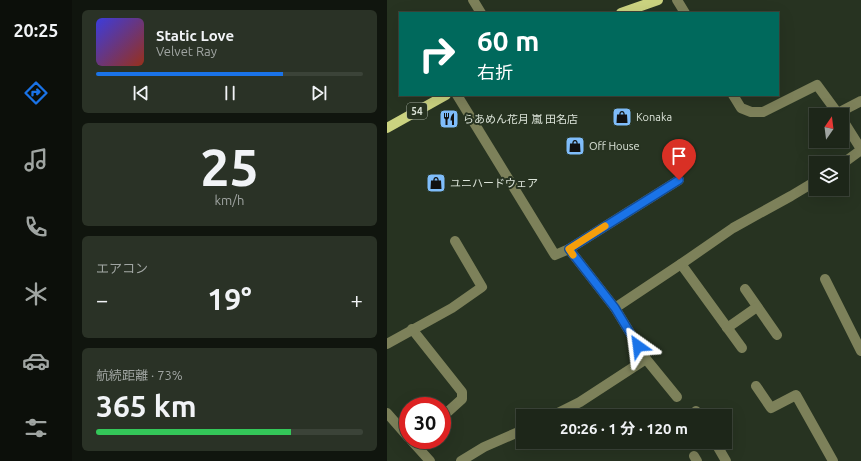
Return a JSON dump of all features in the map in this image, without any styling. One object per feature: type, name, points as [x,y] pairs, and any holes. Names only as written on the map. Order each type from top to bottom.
[{"type":"main road","points":[[624,12],[658,0]]},
{"type":"main road","name":"54","points":[[387,128],[444,96]]},
{"type":"street","points":[[473,0],[480,12]]},
{"type":"street","points":[[677,0],[684,12]]},
{"type":"street","points":[[734,96],[741,108],[751,112],[763,112],[817,85],[834,108]]},
{"type":"street","points":[[458,96],[555,255],[569,249],[679,180]]},
{"type":"street","points":[[849,110],[861,101]]},
{"type":"street","points":[[849,130],[861,149],[849,158]]},
{"type":"street","points":[[615,308],[733,228],[809,185]]},
{"type":"street","points":[[387,344],[452,308],[482,287],[455,241]]},
{"type":"street","points":[[569,249],[615,308],[646,359],[677,398]]},
{"type":"street","points":[[681,264],[742,348]]},
{"type":"street","points":[[825,279],[861,351]]},
{"type":"street","points":[[745,289],[777,335]]},
{"type":"street","points":[[727,328],[757,307]]},
{"type":"street","points":[[412,329],[462,392],[462,399],[451,408]]},
{"type":"street","points":[[566,409],[580,402],[646,359]]},
{"type":"street","points":[[756,386],[771,408],[796,395],[833,461]]},
{"type":"street","points":[[387,413],[399,426]]},
{"type":"street","points":[[461,461],[484,447],[516,433]]},
{"type":"street","points":[[420,449],[430,461]]},
{"type":"street","points":[[719,449],[726,461]]},
{"type":"slow traffic","points":[[573,255],[569,249],[605,226]]},
{"type":"place","name":"Konaka","points":[[622,117]]},
{"type":"place","name":"らあめん花月 嵐 田名店","points":[[449,119]]},
{"type":"place","name":"Off House","points":[[575,146]]},
{"type":"place","name":"ユニハードウェア","points":[[436,183]]},
{"type":"route","points":[[638,346],[615,308],[569,249],[679,180]]}]
